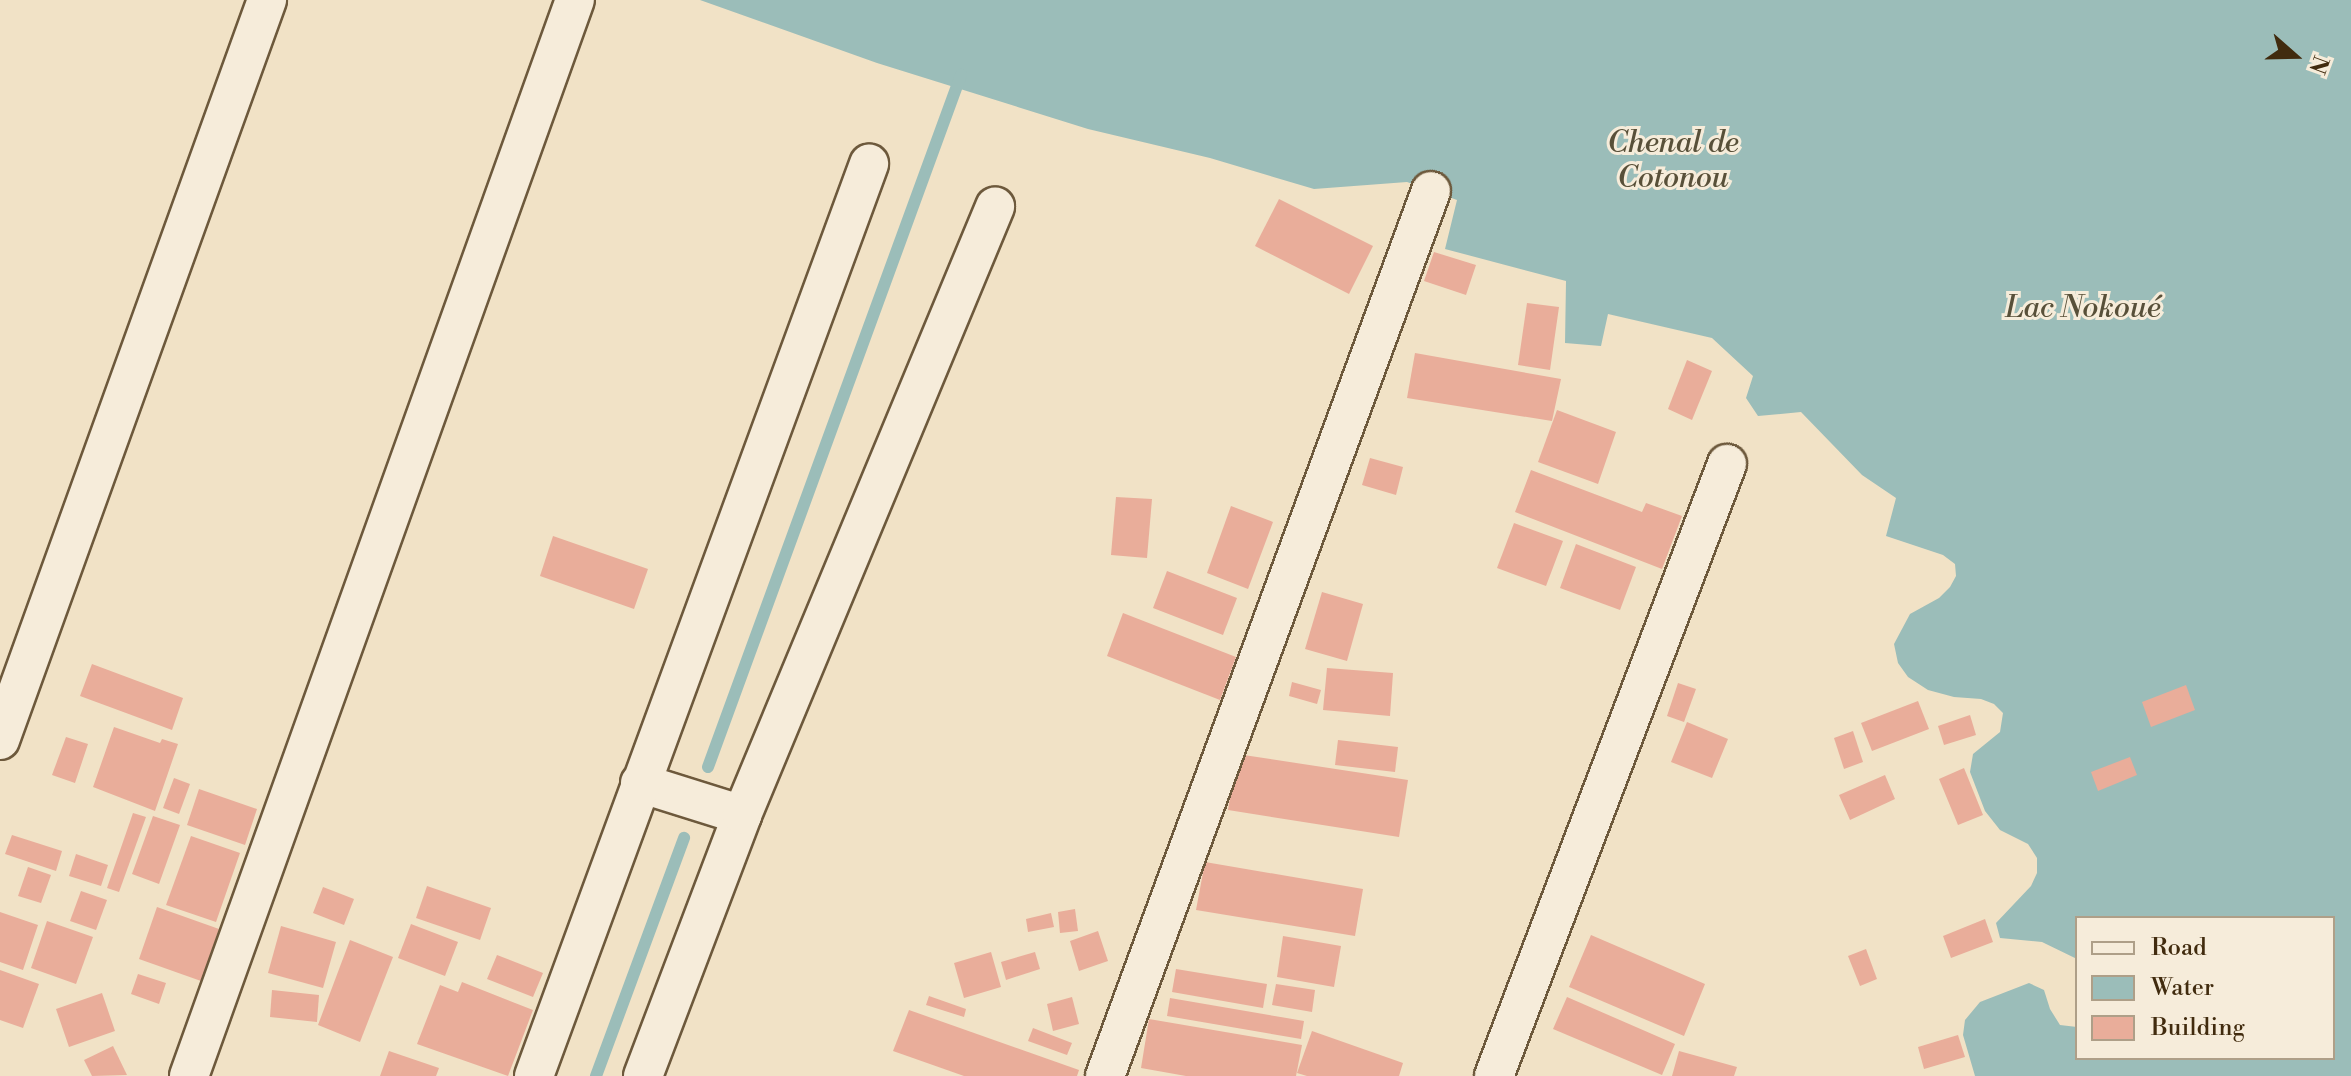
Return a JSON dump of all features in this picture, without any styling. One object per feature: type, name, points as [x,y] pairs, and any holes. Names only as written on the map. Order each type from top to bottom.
[{"type":"street","points":[[0,740],[267,0]]},
{"type":"street","points":[[189,1076],[575,0]]},
{"type":"street","points":[[534,1076],[869,164]]},
{"type":"street","points":[[1105,1076],[1431,191]]},
{"type":"street","points":[[643,1076],[742,815],[995,207]]},
{"type":"street","points":[[1494,1076],[1727,464]]},
{"type":"street","points":[[640,783],[742,815]]},
{"type":"water","name":"Lac Nokoué","points":[[700,0],[2351,0],[2351,1076],[1975,1076],[1963,1035],[1965,1020],[1980,1002],[2029,983],[2044,990],[2050,1009],[2060,1025],[2075,1027],[2075,1060],[2335,1060],[2335,916],[2075,916],[2075,958],[2042,942],[2000,938],[1996,923],[2031,886],[2037,873],[2037,858],[2028,844],[2000,830],[1985,811],[1970,772],[1973,754],[2000,732],[2003,713],[1994,704],[1981,699],[1954,697],[1928,690],[1908,677],[1898,663],[1894,644],[1910,614],[1939,598],[1950,587],[1956,576],[1955,564],[1943,555],[1886,536],[1896,498],[1862,475],[1801,412],[1758,416],[1746,398],[1753,376],[1712,338],[1608,314],[1601,346],[1565,343],[1566,281],[1445,249],[1457,200],[1407,182],[1314,189],[1210,158],[1088,129],[877,63]]},
{"type":"building","points":[[1279,199],[1373,246],[1349,294],[1255,246]]},
{"type":"building","points":[[1434,252],[1476,265],[1466,295],[1424,281]]},
{"type":"building","points":[[1527,303],[1559,307],[1550,370],[1518,365]]},
{"type":"building","points":[[1415,353],[1561,379],[1552,421],[1407,398]]},
{"type":"building","points":[[1687,360],[1712,371],[1692,420],[1668,409]]},
{"type":"building","points":[[1557,410],[1616,432],[1598,484],[1538,462]]},
{"type":"building","points":[[1370,458],[1403,467],[1396,495],[1362,485]]},
{"type":"building","points":[[1531,470],[1642,512],[1646,503],[1682,516],[1662,569],[1515,512]]},
{"type":"building","points":[[1116,497],[1152,499],[1147,558],[1111,555]]},
{"type":"building","points":[[1231,506],[1273,522],[1248,589],[1207,573]]},
{"type":"building","points":[[1514,523],[1563,541],[1546,586],[1497,568]]},
{"type":"building","points":[[553,536],[648,569],[634,609],[540,576]]},
{"type":"building","points":[[1576,544],[1636,567],[1620,610],[1560,588]]},
{"type":"building","points":[[1167,571],[1237,598],[1223,635],[1153,608]]},
{"type":"building","points":[[1322,592],[1363,604],[1347,661],[1305,649]]},
{"type":"building","points":[[1123,613],[1236,657],[1220,700],[1107,656]]},
{"type":"building","points":[[92,664],[183,698],[172,730],[80,696]]},
{"type":"building","points":[[1327,668],[1393,673],[1390,716],[1323,710]]},
{"type":"building","points":[[1292,682],[1321,690],[1317,704],[1289,696]]},
{"type":"building","points":[[1678,683],[1696,689],[1684,722],[1667,716]]},
{"type":"building","points":[[2186,685],[2195,710],[2151,727],[2142,702]]},
{"type":"building","points":[[1918,701],[1929,729],[1872,751],[1861,723]]},
{"type":"building","points":[[1970,715],[1976,735],[1944,745],[1938,726]]},
{"type":"building","points":[[1687,722],[1728,739],[1712,778],[1671,762]]},
{"type":"building","points":[[114,727],[160,743],[162,739],[178,744],[155,811],[93,787]]},
{"type":"building","points":[[1853,731],[1863,762],[1844,769],[1834,738]]},
{"type":"building","points":[[66,737],[88,744],[75,783],[52,775]]},
{"type":"building","points":[[1338,740],[1398,747],[1395,772],[1335,765]]},
{"type":"building","points":[[1237,754],[1408,780],[1399,837],[1228,810]]},
{"type":"building","points":[[2130,757],[2137,775],[2098,791],[2091,772]]},
{"type":"building","points":[[1964,768],[1983,815],[1958,825],[1939,779]]},
{"type":"building","points":[[1885,775],[1895,799],[1850,820],[1839,795]]},
{"type":"building","points":[[174,778],[190,784],[179,814],[163,808]]},
{"type":"building","points":[[199,789],[257,809],[245,845],[187,825]]},
{"type":"building","points":[[133,813],[146,817],[119,892],[107,888]]},
{"type":"building","points":[[153,816],[180,825],[159,884],[132,874]]},
{"type":"building","points":[[12,835],[62,851],[56,871],[5,854]]},
{"type":"building","points":[[191,836],[240,853],[216,922],[166,905]]},
{"type":"building","points":[[76,854],[108,865],[101,886],[69,876]]},
{"type":"building","points":[[1205,862],[1363,889],[1355,936],[1196,910]]},
{"type":"building","points":[[28,867],[51,875],[41,903],[18,896]]},
{"type":"building","points":[[427,886],[491,908],[480,940],[416,918]]},
{"type":"building","points":[[323,887],[354,899],[344,925],[313,913]]},
{"type":"building","points":[[81,891],[107,900],[96,930],[70,921]]},
{"type":"building","points":[[157,907],[219,929],[201,981],[139,959]]},
{"type":"building","points":[[1075,909],[1078,931],[1060,933],[1058,912]]},
{"type":"building","points":[[0,912],[38,925],[23,970],[0,962]]},
{"type":"building","points":[[1051,913],[1054,927],[1028,932],[1026,919]]},
{"type":"building","points":[[1985,919],[1993,942],[1951,958],[1943,936]]},
{"type":"building","points":[[47,921],[93,937],[76,984],[31,968]]},
{"type":"building","points":[[411,924],[458,942],[445,976],[398,958]]},
{"type":"building","points":[[281,926],[336,942],[323,988],[268,973]]},
{"type":"building","points":[[1098,931],[1108,961],[1079,971],[1070,941]]},
{"type":"building","points":[[1591,935],[1705,984],[1684,1036],[1569,987]]},
{"type":"building","points":[[1283,936],[1341,946],[1334,987],[1277,977]]},
{"type":"building","points":[[350,940],[393,957],[360,1042],[318,1025]]},
{"type":"building","points":[[1866,949],[1877,979],[1860,986],[1848,956]]},
{"type":"building","points":[[991,952],[1001,987],[964,998],[954,963]]},
{"type":"building","points":[[1035,952],[1040,969],[1006,980],[1001,962]]},
{"type":"building","points":[[497,955],[543,973],[533,997],[487,979]]},
{"type":"building","points":[[1176,969],[1267,984],[1263,1008],[1172,992]]},
{"type":"building","points":[[0,970],[39,984],[23,1028],[0,1020]]},
{"type":"building","points":[[138,974],[166,983],[159,1004],[131,994]]},
{"type":"building","points":[[462,982],[533,1010],[508,1076],[417,1044],[440,985],[458,992]]},
{"type":"building","points":[[1276,984],[1315,990],[1312,1012],[1272,1005]]},
{"type":"building","points":[[272,990],[319,995],[317,1022],[270,1017]]},
{"type":"building","points":[[102,993],[115,1031],[69,1047],[56,1009]]},
{"type":"building","points":[[929,996],[966,1009],[964,1017],[926,1005]]},
{"type":"building","points":[[1072,997],[1079,1024],[1053,1031],[1047,1004]]},
{"type":"building","points":[[1567,997],[1675,1044],[1662,1075],[1553,1029]]},
{"type":"building","points":[[1170,998],[1304,1021],[1301,1039],[1167,1016]]},
{"type":"building","points":[[909,1010],[1079,1070],[1077,1076],[964,1076],[893,1051]]},
{"type":"building","points":[[1149,1019],[1302,1045],[1296,1076],[1186,1076],[1141,1068]]},
{"type":"building","points":[[1033,1028],[1072,1043],[1067,1055],[1028,1041]]},
{"type":"building","points":[[1312,1031],[1403,1063],[1399,1076],[1307,1076],[1297,1073]]},
{"type":"building","points":[[1958,1035],[1965,1057],[1924,1069],[1918,1047]]},
{"type":"building","points":[[113,1046],[127,1075],[92,1076],[84,1060]]},
{"type":"building","points":[[389,1051],[439,1068],[436,1076],[380,1076]]},
{"type":"building","points":[[1679,1051],[1737,1067],[1734,1076],[1672,1076]]},
{"type":"waterway","points":[[708,767],[961,75]]},
{"type":"waterway","points":[[596,1076],[684,838]]},
{"type":"water label","name":"Chenal de Cotonou","points":[[1673,160]]}]
